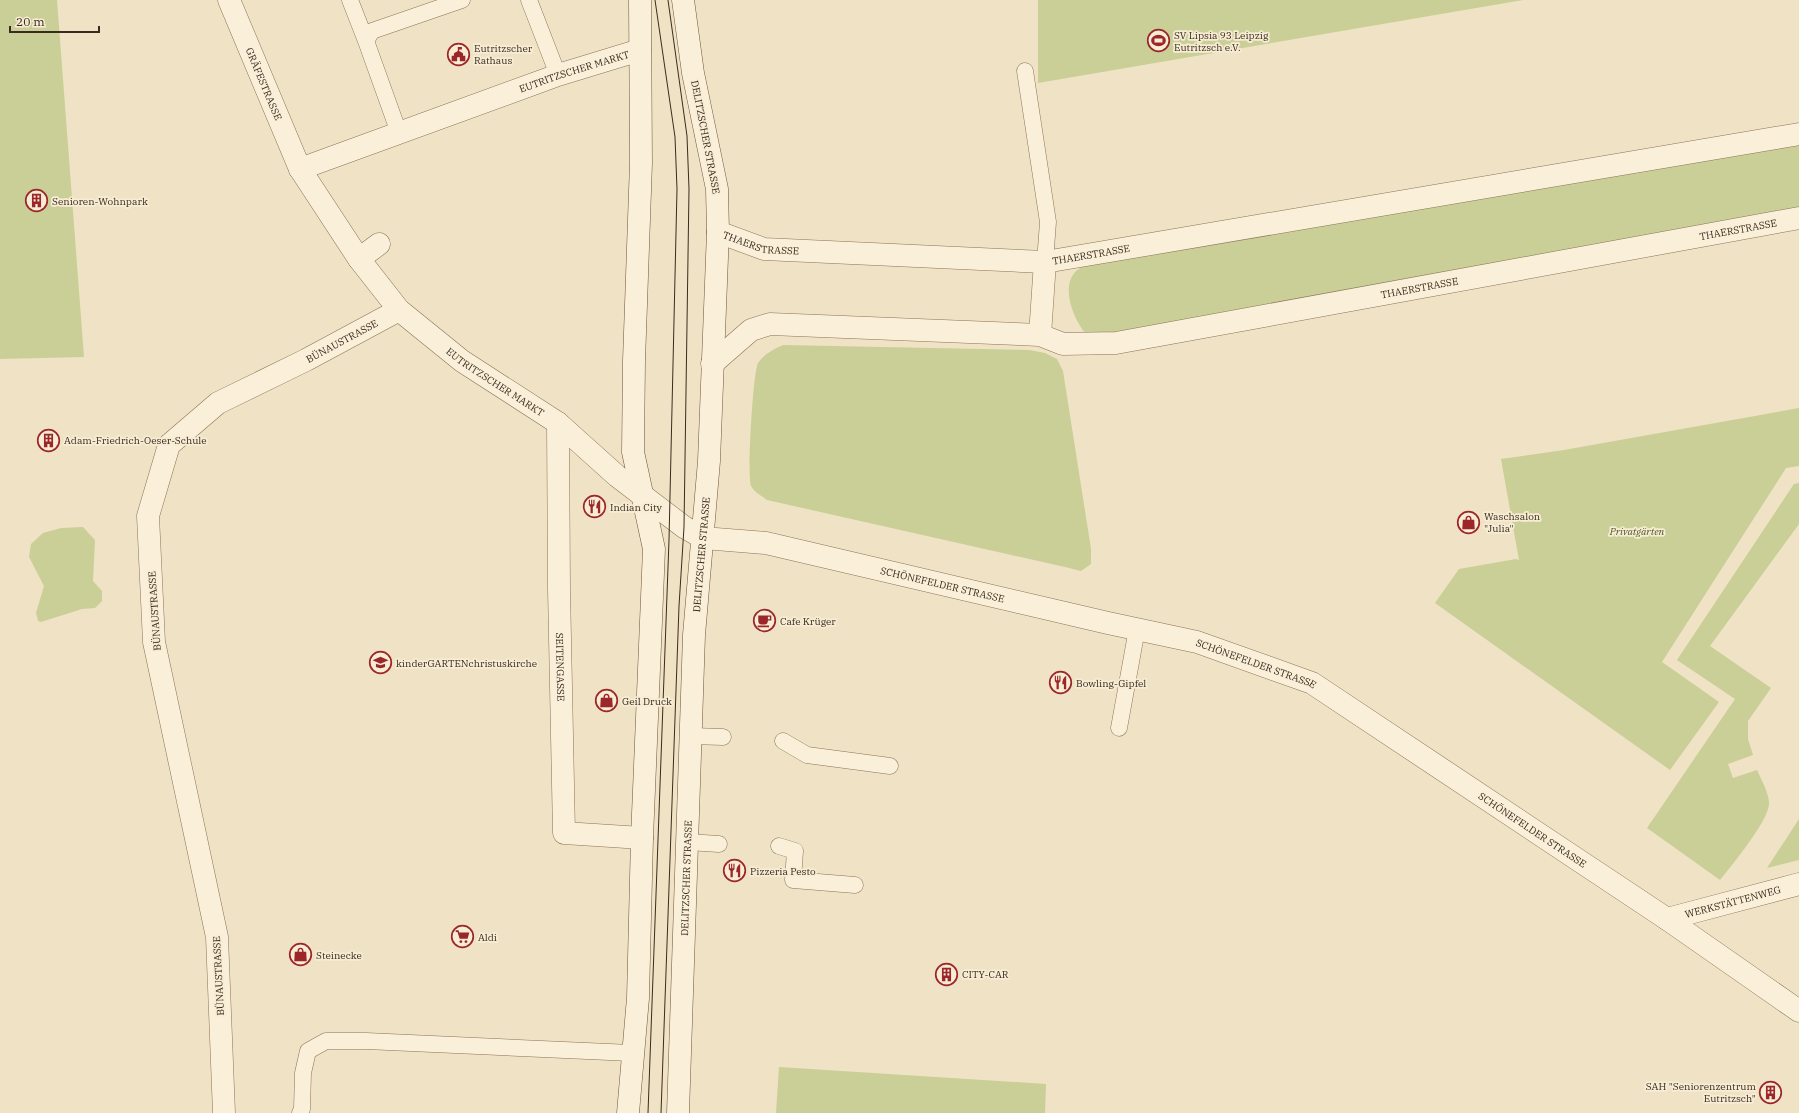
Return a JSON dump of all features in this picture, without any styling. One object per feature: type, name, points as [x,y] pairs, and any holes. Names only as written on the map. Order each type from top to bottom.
[{"type":"street","name":"GRÄFESTRASSE","points":[[229,0],[278,120],[300,169]]},
{"type":"street","points":[[628,1113],[632,1053],[638,998],[642,838],[654,549],[633,452],[632,413],[641,163],[640,0]]},
{"type":"street","name":"DELITZSCHER STRASSE","points":[[678,1113],[694,635],[709,461],[718,232],[717,189],[694,73],[683,0]]},
{"type":"street","name":"EUTRITZSCHER MARKT","points":[[640,50],[558,75],[488,108],[399,133],[300,169],[359,259],[399,310],[462,361],[558,423],[617,476],[641,493]]},
{"type":"street","name":"THAERSTRASSE","points":[[718,232],[764,249],[1045,262],[1799,134]]},
{"type":"street","name":"THAERSTRASSE","points":[[712,364],[751,330],[770,324],[1040,335],[1064,344],[1116,343],[1799,218]]},
{"type":"street","points":[[359,259],[379,244]]},
{"type":"street","name":"THAERSTRASSE","points":[[1040,335],[1045,262]]},
{"type":"street","name":"BÜNAUSTRASSE","points":[[224,1113],[216,937],[154,642],[148,516],[169,445],[218,402],[306,360],[399,310]]},
{"type":"street","name":"SEITENGASSE","points":[[558,423],[559,589],[564,833],[642,838]]},
{"type":"street","name":"SCHÖNEFELDER STRASSE","points":[[641,493],[684,527],[703,538],[766,543],[1197,642],[1312,683],[1667,919],[1799,1011]]},
{"type":"street","name":"WERKSTÄTTENWEG","points":[[1667,919],[1799,884]]},
{"type":"lane","points":[[350,0],[399,133]]},
{"type":"lane","points":[[366,41],[372,31],[462,0]]},
{"type":"lane","points":[[529,0],[558,75]]},
{"type":"lane","points":[[1025,71],[1048,222],[1045,262]]},
{"type":"lane","points":[[1119,728],[1137,629]]},
{"type":"lane","points":[[691,736],[723,737]]},
{"type":"lane","points":[[783,741],[807,755],[890,766]]},
{"type":"lane","points":[[688,842],[719,844]]},
{"type":"lane","points":[[779,846],[795,851],[793,880],[856,885]]},
{"type":"lane","points":[[300,1113],[302,1109],[303,1073],[308,1051],[326,1041],[366,1041],[632,1053]]},
{"type":"green space","name":"Senioren-Wohnpark","points":[[0,0],[57,0],[84,357],[0,359]]},
{"type":"green space","name":"SV Lipsia 93 Leipzig Eutritzsch e.V.","points":[[1038,0],[1523,0],[1038,83]]},
{"type":"green space","points":[[1799,141],[1799,208],[1099,335],[1085,333],[1072,310],[1069,291],[1070,282],[1073,274],[1080,268],[1088,265]]},
{"type":"green space","points":[[783,345],[1029,350],[1045,353],[1057,359],[1063,371],[1091,549],[1091,564],[1081,571],[767,500],[752,488],[750,478],[750,446],[754,385],[756,370],[760,360],[766,354]]},
{"type":"green space","name":"Privatgärten","points":[[1799,408],[1799,466],[1786,468],[1662,662],[1719,702],[1670,770],[1435,603],[1459,569],[1516,559],[1519,560],[1501,459],[1564,450]]},
{"type":"green space","points":[[1799,483],[1799,524],[1710,646],[1771,688],[1748,721],[1748,739],[1753,755],[1728,764],[1733,778],[1757,770],[1767,794],[1769,802],[1768,809],[1758,830],[1720,880],[1647,828],[1735,699],[1677,660],[1794,484]]},
{"type":"green space","points":[[83,527],[95,540],[93,581],[102,591],[102,601],[95,608],[82,609],[41,622],[38,621],[36,613],[44,586],[29,557],[31,544],[43,533],[61,528]]},
{"type":"green space","points":[[1799,819],[1799,860],[1767,868]]},
{"type":"green space","points":[[779,1067],[1046,1084],[1045,1113],[776,1113]]},
{"type":"tram line","points":[[648,1113],[669,540],[677,189],[675,137],[655,0]]},
{"type":"tram line","points":[[661,1113],[679,606],[684,527],[689,189],[687,136],[668,0]]},
{"type":"place","name":"SV Lipsia 93 Leipzig Eutritzsch e.V.","points":[[1159,41]]},
{"type":"place","name":"Eutritzscher Rathaus","points":[[458,54]]},
{"type":"place","name":"Senioren-Wohnpark","points":[[36,201]]},
{"type":"place","name":"Adam-Friedrich-Oeser-Schule","points":[[49,440]]},
{"type":"place","name":"Indian City","points":[[595,507]]},
{"type":"place","name":"Waschsalon \"Julia\"","points":[[1469,522]]},
{"type":"place","name":"Cafe Krüger","points":[[765,621]]},
{"type":"place","name":"kinderGARTENchristuskirche","points":[[381,663]]},
{"type":"place","name":"Bowling-Gipfel","points":[[1061,683]]},
{"type":"place","name":"Geil Druck","points":[[606,701]]},
{"type":"place","name":"Pizzeria Pesto","points":[[735,871]]},
{"type":"place","name":"Aldi","points":[[463,937]]},
{"type":"place","name":"Steinecke","points":[[300,955]]},
{"type":"place","name":"CITY-CAR","points":[[947,974]]},
{"type":"place","name":"SAH \"Seniorenzentrum Eutritzsch\"","points":[[1771,1092]]}]
